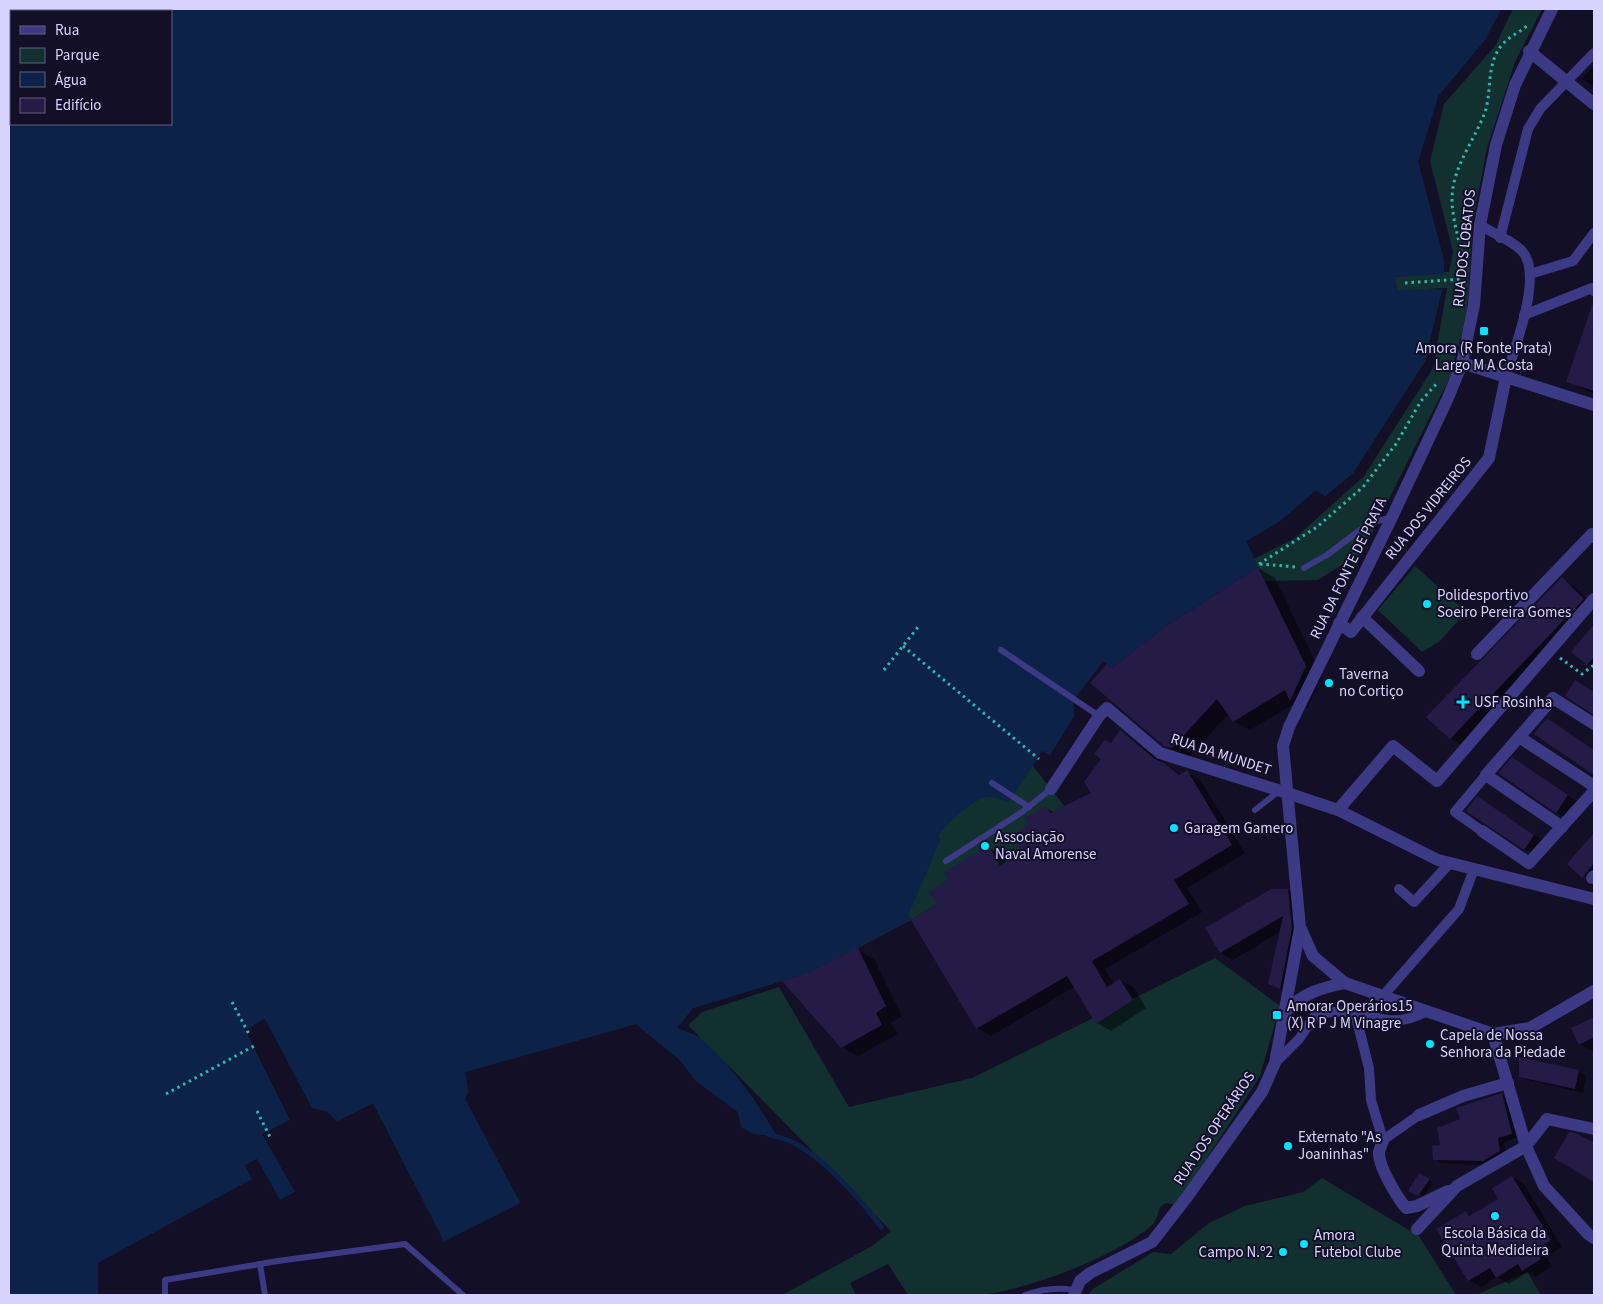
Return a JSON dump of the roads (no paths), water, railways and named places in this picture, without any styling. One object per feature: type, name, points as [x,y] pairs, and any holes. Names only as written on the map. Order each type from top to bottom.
[{"type":"street","name":"RUA DOS LOBATOS","points":[[1462,363],[1474,305],[1480,225],[1487,183],[1504,118],[1530,52],[1552,9]]},
{"type":"street","points":[[1530,52],[1594,104]]},
{"type":"street","points":[[1500,238],[1528,129],[1540,109],[1594,53]]},
{"type":"street","points":[[1480,225],[1522,250],[1529,263],[1530,274],[1524,315],[1506,377]]},
{"type":"street","points":[[1530,274],[1573,261],[1594,233]]},
{"type":"street","points":[[1524,315],[1592,288],[1594,291]]},
{"type":"street","points":[[1462,363],[1594,405]]},
{"type":"street","name":"RUA DA FONTE DE PRATA","points":[[1283,791],[1283,746],[1288,727],[1392,517],[1448,398],[1462,363]]},
{"type":"street","name":"RUA DOS VIDREIROS","points":[[1339,623],[1350,632],[1489,458],[1506,377]]},
{"type":"street","points":[[1477,654],[1592,534],[1594,537]]},
{"type":"street","points":[[1338,810],[1393,746],[1436,781],[1594,599]]},
{"type":"street","points":[[1362,617],[1419,671]]},
{"type":"street","points":[[1594,724],[1553,698],[1456,812],[1530,863],[1594,791]]},
{"type":"street","name":"RUA DA MUNDET","points":[[1099,716],[1107,708],[1160,753],[1283,791]]},
{"type":"street","points":[[1051,789],[1099,716]]},
{"type":"street","points":[[1519,737],[1594,786]]},
{"type":"street","points":[[1486,775],[1562,826]]},
{"type":"street","points":[[1283,791],[1338,810],[1438,860],[1594,899]]},
{"type":"street","name":"RUA DOS OPERÁRIOS","points":[[1074,1292],[1080,1280],[1090,1272],[1152,1242],[1187,1197],[1262,1092],[1275,1063],[1300,928],[1283,791]]},
{"type":"street","points":[[1398,890],[1414,902],[1450,863]]},
{"type":"street","points":[[1382,997],[1459,909],[1474,869]]},
{"type":"street","points":[[1300,928],[1313,956],[1345,984],[1493,1034],[1530,1028],[1594,991]]},
{"type":"street","points":[[1285,1012],[1296,1000],[1307,993],[1322,987],[1345,984]]},
{"type":"street","points":[[1275,1063],[1299,1039],[1316,1014],[1349,1012],[1378,1020],[1410,1020],[1425,1012]]},
{"type":"street","points":[[1355,1013],[1369,1068],[1372,1100],[1383,1140],[1379,1152],[1396,1195],[1406,1208],[1418,1206],[1457,1186],[1526,1146],[1548,1119],[1594,1129]]},
{"type":"street","points":[[1493,1034],[1526,1146],[1544,1186],[1588,1234],[1594,1238]]},
{"type":"street","points":[[1383,1140],[1419,1115],[1463,1096],[1508,1083]]},
{"type":"street","points":[[1417,1228],[1457,1186]]},
{"type":"lane","points":[[1304,568],[1327,556],[1368,524],[1392,517]]},
{"type":"lane","points":[[1001,650],[1099,716]]},
{"type":"lane","points":[[992,783],[1029,807]]},
{"type":"lane","points":[[946,861],[1029,807],[1051,789]]},
{"type":"lane","points":[[1255,810],[1283,791]]},
{"type":"lane","points":[[165,1295],[165,1280],[260,1264],[405,1244],[463,1295]]},
{"type":"lane","points":[[260,1264],[265,1295]]},
{"type":"lane","name":"RUA DOS OPERÁRIOS","points":[[1025,1295],[1039,1290],[1060,1288],[1074,1292]]},
{"type":"water","points":[[9,9],[1501,9],[1485,40],[1438,96],[1418,162],[1444,261],[1444,274],[1395,277],[1398,290],[1442,289],[1425,361],[1353,473],[1325,496],[1316,490],[1280,521],[1246,541],[1258,567],[1162,629],[1112,668],[1103,661],[1073,701],[1074,716],[1050,755],[1042,751],[1009,802],[993,797],[979,800],[963,811],[938,835],[940,840],[909,914],[911,920],[805,974],[693,1008],[677,1028],[699,1037],[723,1060],[752,1098],[777,1136],[754,1134],[741,1127],[738,1112],[696,1081],[680,1060],[636,1024],[465,1072],[468,1092],[465,1099],[520,1203],[444,1241],[373,1103],[337,1121],[327,1111],[312,1108],[265,1019],[245,1030],[290,1120],[262,1134],[295,1192],[280,1200],[257,1159],[245,1165],[252,1179],[98,1263],[98,1295],[9,1295]]},
{"type":"waterway","points":[[768,1134],[790,1141],[815,1157],[840,1179],[881,1227]]},
{"type":"place","name":"Amora (R Fonte Prata) Largo M A Costa","points":[[1484,331]]},
{"type":"place","name":"Polidesportivo Soeiro Pereira Gomes","points":[[1427,604]]},
{"type":"place","name":"Taverna no Cortiço","points":[[1329,683]]},
{"type":"place","name":"USF Rosinha","points":[[1463,702]]},
{"type":"place","name":"Garagem Gamero","points":[[1174,828]]},
{"type":"place","name":"Associação Naval Amorense","points":[[985,846]]},
{"type":"place","name":"Amorar Operários15 (X) R P J M Vinagre","points":[[1277,1015]]},
{"type":"place","name":"Capela de Nossa Senhora da Piedade","points":[[1430,1044]]},
{"type":"place","name":"Externato \"As Joaninhas\"","points":[[1288,1146]]},
{"type":"place","name":"Escola Básica da Quinta Medideira","points":[[1495,1216]]},
{"type":"place","name":"Amora Futebol Clube","points":[[1304,1244]]},
{"type":"place","name":"Campo N.º2","points":[[1283,1252]]}]
